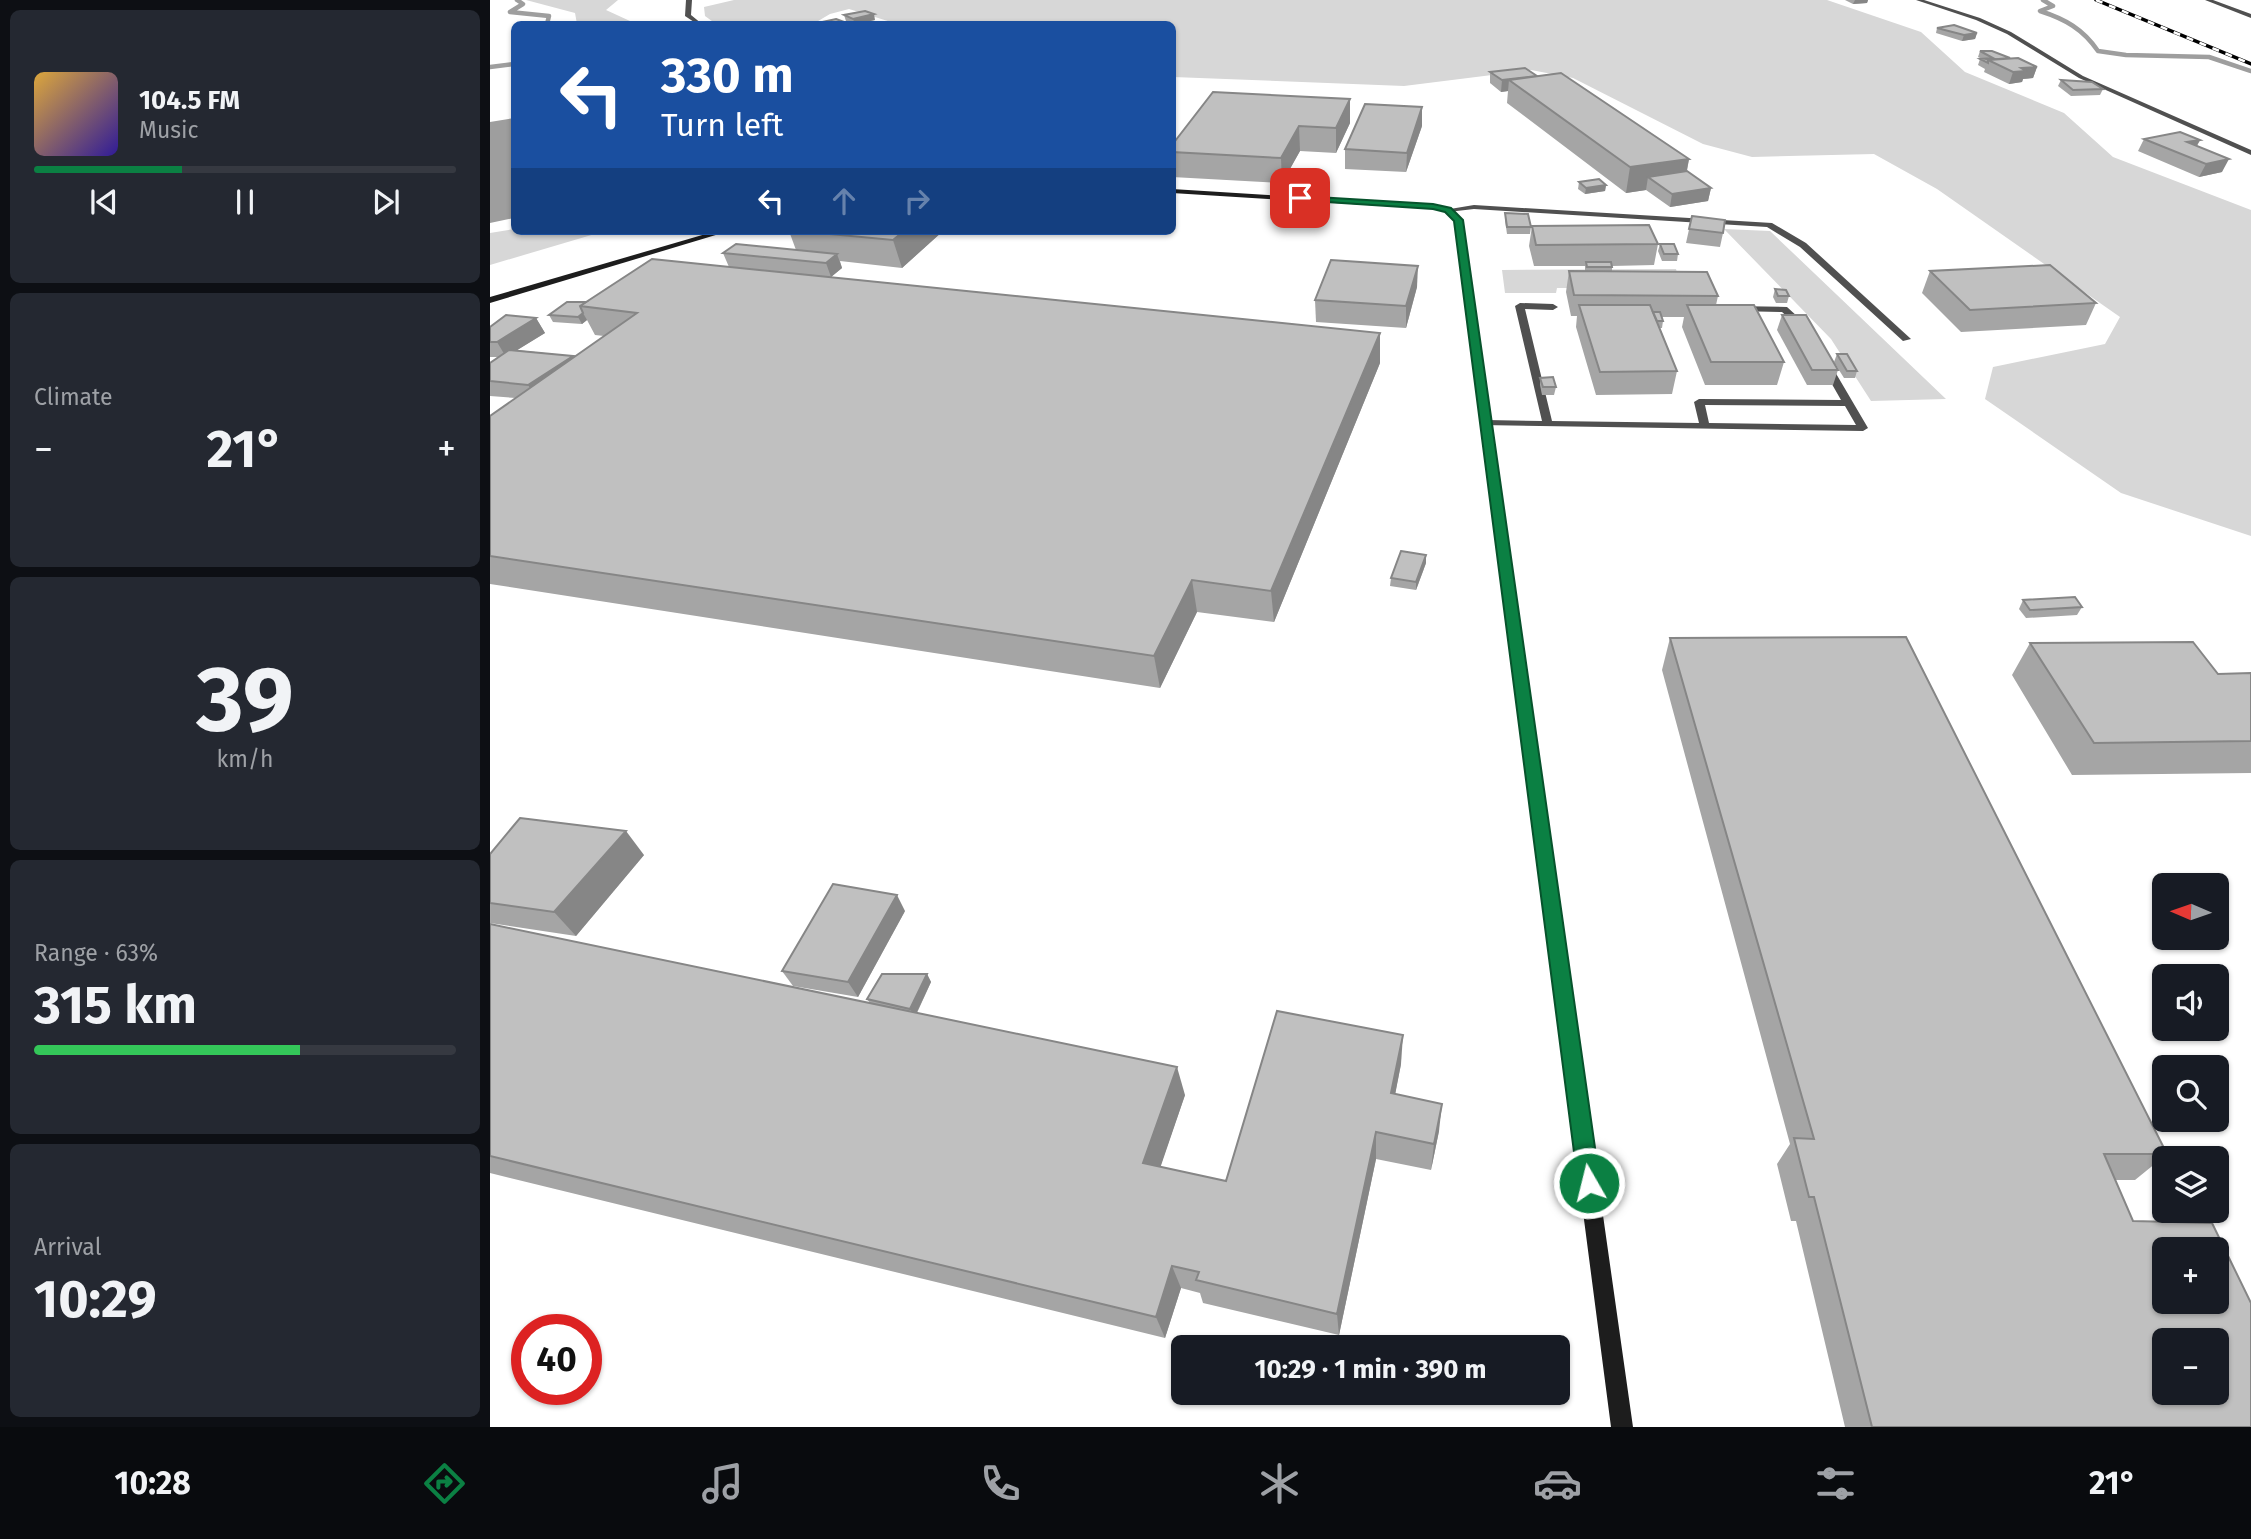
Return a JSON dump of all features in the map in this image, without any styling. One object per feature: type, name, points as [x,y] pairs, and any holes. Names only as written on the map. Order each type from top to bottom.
[{"type":"street","points":[[689,0],[688,16],[696,21]]},
{"type":"street","points":[[1919,0],[1988,23],[2081,77],[2251,153]]},
{"type":"street","points":[[2208,0],[2251,16]]},
{"type":"street","points":[[1176,191],[1412,205],[1448,210],[1474,207],[1769,225],[1803,245],[1906,339]]},
{"type":"street","points":[[1448,210],[1458,220],[1622,1427]]},
{"type":"street","points":[[490,300],[711,235]]},
{"type":"street","points":[[1548,424],[1520,306],[1553,306]]},
{"type":"street","points":[[1722,308],[1784,309],[1802,324],[1809,335]]},
{"type":"street","points":[[1486,423],[1863,428],[1822,358]]},
{"type":"street","points":[[1705,426],[1699,402],[1849,403]]},
{"type":"shaded area","points":[[526,0],[618,0],[606,10],[630,21],[576,21],[575,13]]},
{"type":"shaded area","points":[[734,0],[1827,0],[1921,32],[1965,72],[2064,113],[2113,157],[2251,210],[2251,536],[2121,493],[1985,399],[1993,367],[2105,344],[2120,317],[1937,189],[1874,154],[1752,157],[1703,144],[1573,78],[1531,70],[1404,86],[1176,77],[1176,21],[888,21],[849,9],[830,14],[818,21],[712,21],[705,16],[704,7]]},
{"type":"shaded area","points":[[511,118],[511,219],[490,223],[490,122]]},
{"type":"shaded area","points":[[1724,229],[1770,231],[1946,399],[1871,401],[1831,339]]},
{"type":"shaded area","points":[[511,230],[511,235],[591,235],[490,265],[490,233]]},
{"type":"shaded area","points":[[1676,269],[1681,288],[1557,288],[1556,293],[1505,293],[1502,270]]},
{"type":"building","points":[[865,11],[874,14],[853,19],[844,15]]},
{"type":"building","points":[[1954,25],[1977,33],[1964,35],[1937,28]]},
{"type":"building","points":[[1980,51],[1992,51],[2010,58],[1988,60],[1988,63],[1980,59],[1993,58]]},
{"type":"building","points":[[2018,58],[2037,67],[2021,68],[2026,71],[2013,72],[1988,60]]},
{"type":"building","points":[[1525,68],[1537,76],[1502,80],[1490,72]]},
{"type":"building","points":[[1561,73],[1689,159],[1630,167],[1509,80]]},
{"type":"building","points":[[2061,80],[2092,82],[2103,89],[2073,90]]},
{"type":"building","points":[[1213,92],[1350,99],[1336,128],[1299,126],[1281,158],[1176,152],[1176,140]]},
{"type":"building","points":[[1365,104],[1422,107],[1407,153],[1345,149]]},
{"type":"building","points":[[2180,132],[2200,140],[2187,142],[2229,159],[2206,164],[2144,139]]},
{"type":"building","points":[[1687,171],[1711,188],[1672,194],[1648,177]]},
{"type":"building","points":[[1599,179],[1606,185],[1586,188],[1579,182]]},
{"type":"building","points":[[1505,213],[1528,214],[1531,227],[1507,227]]},
{"type":"building","points":[[1692,216],[1725,220],[1723,233],[1689,229]]},
{"type":"building","points":[[1649,225],[1658,244],[1536,245],[1532,226]]},
{"type":"building","points":[[840,235],[899,235],[893,240]]},
{"type":"building","points":[[736,244],[837,254],[826,263],[723,253]]},
{"type":"building","points":[[1660,244],[1674,244],[1678,254],[1664,254]]},
{"type":"building","points":[[652,259],[1380,333],[1271,591],[1192,580],[1154,656],[490,556],[490,416],[637,313],[580,306]]},
{"type":"building","points":[[1331,260],[1418,266],[1406,306],[1315,300]]},
{"type":"building","points":[[1586,262],[1611,262],[1612,267],[1587,267]]},
{"type":"building","points":[[2050,265],[2096,303],[1970,310],[1930,271]]},
{"type":"building","points":[[1569,271],[1707,272],[1718,296],[1574,295]]},
{"type":"building","points":[[1775,289],[1786,290],[1789,296],[1778,296]]},
{"type":"building","points":[[567,302],[586,302],[580,306],[583,313],[578,317],[549,315]]},
{"type":"building","points":[[1579,305],[1650,305],[1677,371],[1600,372]]},
{"type":"building","points":[[1687,305],[1754,305],[1784,362],[1711,362]]},
{"type":"building","points":[[1653,312],[1660,312],[1663,321],[1657,321]]},
{"type":"building","points":[[506,315],[536,318],[497,342],[490,342],[490,327]]},
{"type":"building","points":[[1782,315],[1806,315],[1838,370],[1812,370]]},
{"type":"building","points":[[509,350],[573,356],[528,385],[490,381],[490,363]]},
{"type":"building","points":[[1837,354],[1847,354],[1857,371],[1847,371]]},
{"type":"building","points":[[1553,377],[1556,387],[1543,387],[1540,378]]},
{"type":"building","points":[[1401,551],[1426,555],[1416,582],[1391,578]]},
{"type":"building","points":[[2075,597],[2082,607],[2030,610],[2023,600]]},
{"type":"building","points":[[1906,637],[2152,1124],[2152,1132],[2156,1132],[2163,1146],[2152,1146],[2152,1154],[2104,1154],[2133,1221],[2212,1223],[2219,1237],[2152,1237],[2152,1314],[2229,1314],[2229,1258],[2251,1303],[2251,1427],[1872,1427],[1814,1197],[1809,1197],[1794,1138],[1814,1139],[1670,638]]},
{"type":"building","points":[[2193,642],[2218,674],[2251,673],[2251,741],[2094,743],[2030,643]]},
{"type":"building","points":[[520,818],[626,831],[554,912],[490,903],[490,854]]},
{"type":"building","points":[[833,884],[897,895],[848,982],[782,971]]},
{"type":"building","points":[[490,924],[1177,1067],[1143,1163],[1226,1181],[1277,1011],[1403,1035],[1391,1093],[1442,1104],[1434,1144],[1376,1132],[1337,1314],[1196,1280],[1199,1272],[1172,1266],[1156,1317],[490,1156]]},
{"type":"building","points":[[882,974],[927,974],[910,1009],[867,999]]},
{"type":"waterway","points":[[517,0],[523,4],[510,12],[549,16],[548,21]]},
{"type":"waterway","points":[[2043,0],[2053,6],[2040,11],[2073,26],[2098,51],[2126,55],[2209,57],[2251,71]]},
{"type":"waterway","points":[[490,67],[511,64]]},
{"type":"railway","points":[[2096,0],[2251,64]]},
{"type":"route","points":[[1300,198],[1433,207],[1448,210],[1458,220],[1589,1183]]}]
